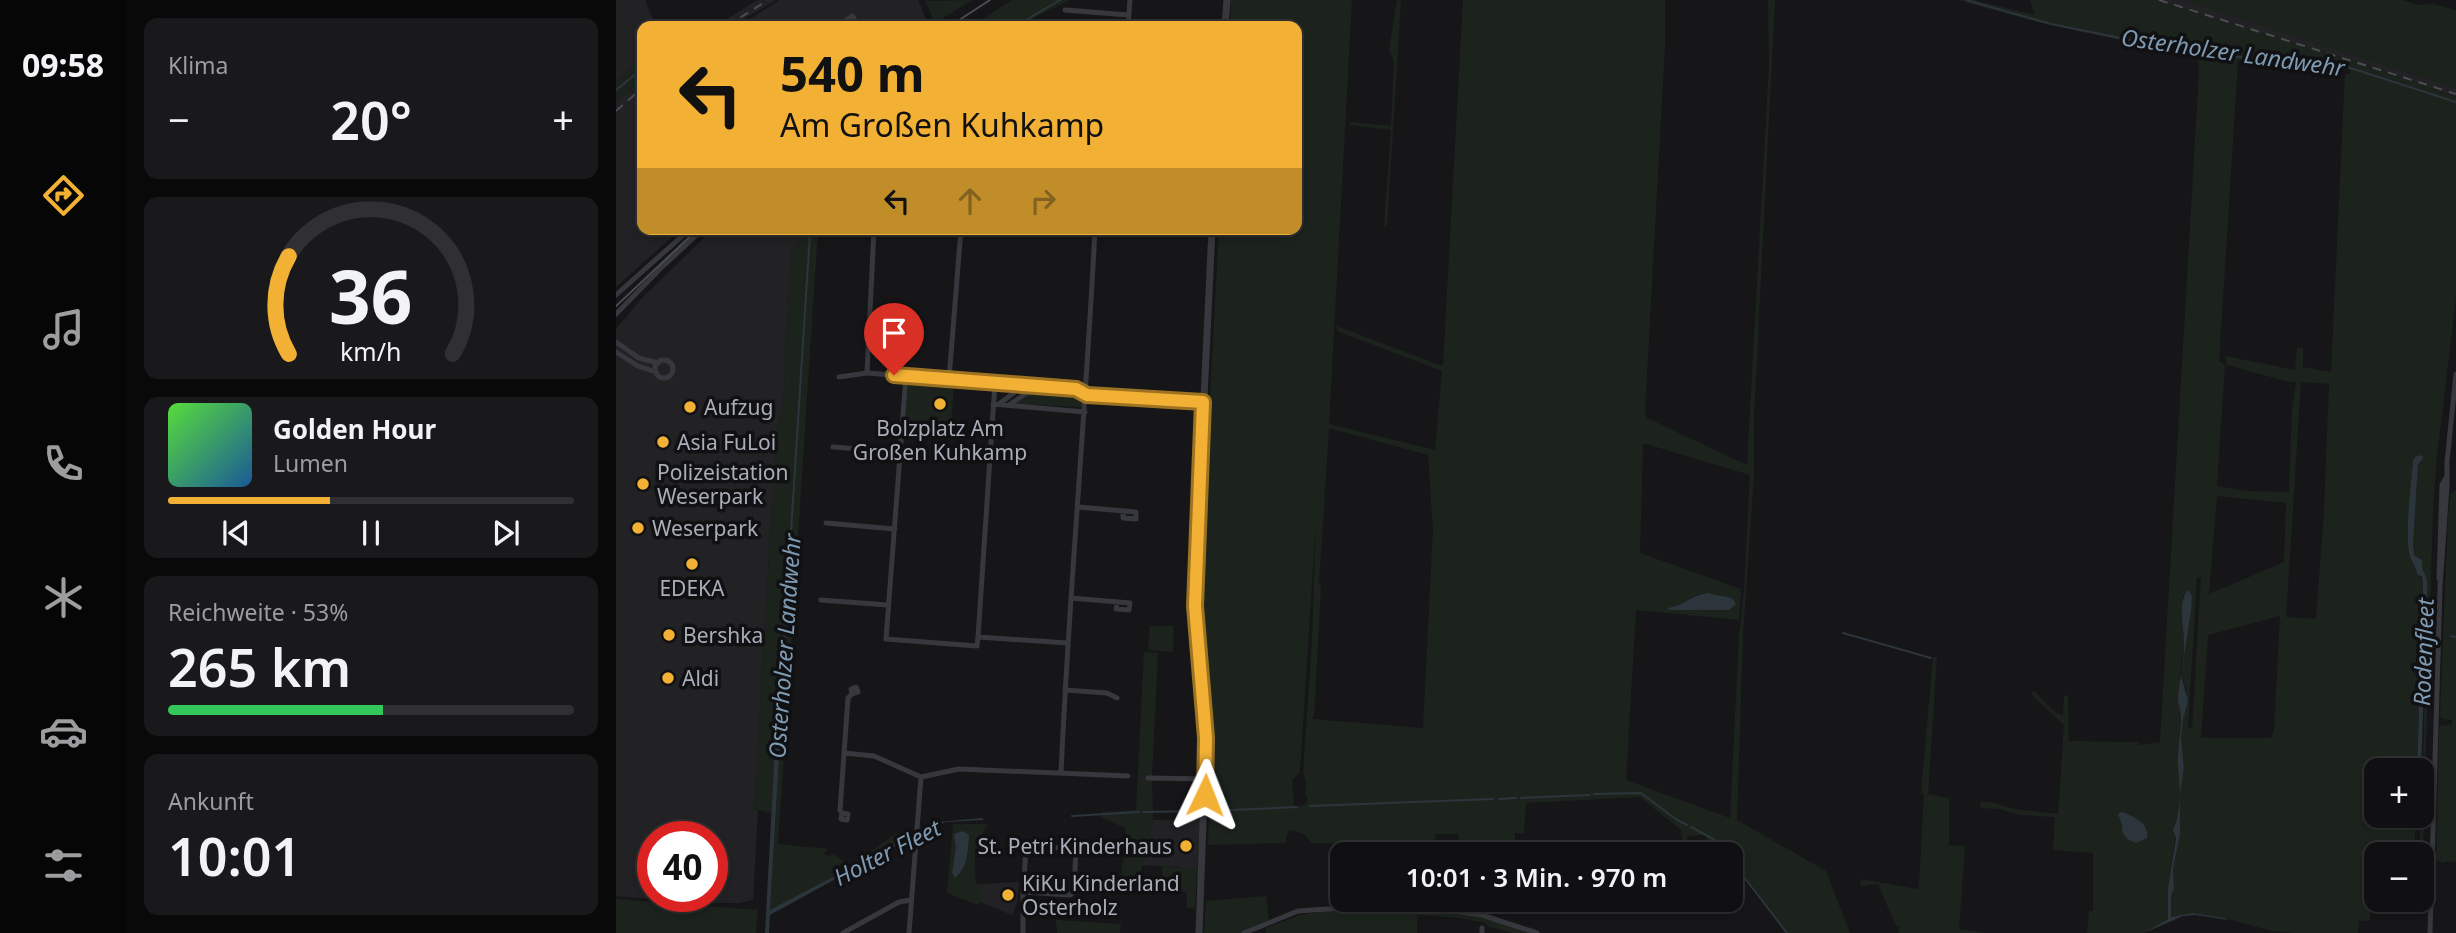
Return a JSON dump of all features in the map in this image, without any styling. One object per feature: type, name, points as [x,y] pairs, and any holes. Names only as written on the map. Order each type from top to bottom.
[{"type":"street","points":[[1128,21],[1130,0]]},
{"type":"street","points":[[1225,21],[1227,0]]},
{"type":"street","points":[[1065,10],[1129,15]]},
{"type":"street","points":[[616,295],[683,235]]},
{"type":"street","points":[[616,314],[696,235]]},
{"type":"street","points":[[867,373],[874,235]]},
{"type":"street","points":[[949,379],[961,235]]},
{"type":"street","points":[[1061,773],[1087,395],[1095,235]]},
{"type":"street","points":[[1199,933],[1206,738],[1195,606],[1212,235]]},
{"type":"street","points":[[616,342],[639,358],[658,363],[668,361],[673,366],[673,371],[666,378],[660,377],[656,372],[638,366],[616,352]]},
{"type":"street","points":[[656,372],[658,363]]},
{"type":"street","points":[[839,377],[867,373],[1076,389],[1087,395],[1203,402]]},
{"type":"street","points":[[2430,933],[2440,587],[2446,478],[2456,374]]},
{"type":"street","points":[[906,376],[886,639],[977,646],[996,404],[995,383]]},
{"type":"street","points":[[996,404],[1025,385]]},
{"type":"street","points":[[1009,405],[1037,386]]},
{"type":"street","points":[[996,404],[1085,412]]},
{"type":"street","points":[[833,447],[901,452]]},
{"type":"street","points":[[2446,478],[2456,479]]},
{"type":"street","points":[[1078,507],[1123,511]]},
{"type":"street","points":[[826,523],[895,529]]},
{"type":"street","points":[[1071,598],[1117,602]]},
{"type":"street","points":[[821,600],[888,605]]},
{"type":"street","points":[[978,637],[1068,643]]},
{"type":"street","points":[[1065,690],[1107,693],[1117,698]]},
{"type":"street","points":[[842,813],[848,698],[852,694]]},
{"type":"street","points":[[844,753],[874,756],[921,777],[959,769],[1128,776]]},
{"type":"street","points":[[909,933],[921,777]]},
{"type":"street","points":[[1148,778],[1205,779]]},
{"type":"street","points":[[1023,892],[1070,895],[1074,892],[1076,849],[1073,846],[1026,849],[1023,892],[1023,933]]},
{"type":"street","points":[[843,933],[899,902],[911,900]]},
{"type":"street","points":[[1244,933],[1306,910],[1403,904],[1482,915],[1537,933]]},
{"type":"shaded area","points":[[616,0],[645,0],[654,21],[637,21],[637,64],[616,82]]},
{"type":"shaded area","points":[[757,0],[776,0],[741,21],[724,21]]},
{"type":"shaded area","points":[[780,0],[918,0],[927,21],[746,21]]},
{"type":"shaded area","points":[[925,0],[972,0],[938,21],[934,21]]},
{"type":"shaded area","points":[[1012,0],[1070,0],[1027,21],[979,21]]},
{"type":"shaded area","points":[[1231,0],[1352,0],[1329,424],[1435,450],[1442,371],[1337,331],[1337,326],[1443,365],[1463,0],[1665,0],[1665,46],[1645,411],[1647,418],[1747,465],[1769,65],[1768,0],[1775,0],[1754,415],[1754,476],[1743,635],[1737,820],[1826,871],[1850,933],[1788,933],[1743,873],[1743,842],[1707,842],[1705,835],[1687,836],[1688,842],[1682,842],[1681,830],[1640,797],[1526,803],[1524,833],[1515,833],[1515,842],[1459,842],[1458,834],[1435,834],[1435,842],[1312,843],[1304,834],[1289,830],[1285,843],[1208,845],[1212,746],[1202,642],[1200,583],[1219,235],[1302,235],[1302,21],[1230,21]],"holes":[[[1329,428],[1428,455],[1433,529],[1423,728],[1312,719]],[[1643,443],[1750,475],[1739,636],[1730,818],[1626,780],[1636,610],[1739,620],[1741,589],[1640,553]],[[1316,521],[1303,773],[1306,781],[1305,796],[1308,797],[1305,805],[1294,806],[1292,780],[1300,772]],[[1700,594],[1732,598],[1729,610],[1669,610]]]},
{"type":"shaded area","points":[[1397,0],[1401,1],[1387,227],[1384,227],[1391,130],[1350,125],[1350,122],[1391,126],[1394,61],[1389,49]]},
{"type":"shaded area","points":[[1958,0],[1974,0],[2035,15],[2030,0],[2153,0],[2354,61],[2456,97],[2456,298],[2433,506],[2426,758],[2423,758],[2427,579],[2422,560],[2414,555],[2413,546],[2420,460],[2413,461],[2407,535],[2409,554],[2421,578],[2423,589],[2417,758],[2364,758],[2364,828],[2415,828],[2415,842],[2364,842],[2364,912],[2370,912],[2370,921],[2359,921],[2358,933],[2294,933],[2268,930],[2193,913],[2171,917],[2173,868],[2180,835],[2180,796],[2184,767],[2181,740],[2186,689],[2181,675],[2192,596],[2183,596],[2184,642],[2178,697],[2181,716],[2179,811],[2169,881],[2168,919],[2144,933],[2087,933],[2089,911],[2093,911],[2093,853],[2053,850],[2055,817],[1980,808],[1981,802],[1992,802],[2013,809],[2058,814],[2064,725],[2031,694],[2034,691],[2056,713],[2063,716],[2064,696],[2068,695],[2069,741],[2138,742],[2140,745],[2160,742],[2198,57],[2037,22]],"holes":[[[2238,61],[2314,65],[2350,70],[2350,74],[2345,74],[2331,372],[2303,367],[2303,348],[2297,347],[2295,370],[2225,356],[2227,365],[2296,382],[2292,409],[2289,492],[2246,491],[2217,486],[2225,365],[2219,361]],[[2301,382],[2329,384],[2316,619],[2286,617]],[[2217,496],[2286,503],[2284,562],[2209,594]],[[2197,577],[2201,578],[2192,729],[2188,727]],[[2280,616],[2274,730],[2271,738],[2201,738],[2208,635]]]},
{"type":"shaded area","points":[[2153,0],[2183,0],[2456,88],[2456,97],[2354,61]]},
{"type":"shaded area","points":[[2183,0],[2403,0],[2417,5],[2433,4],[2456,10],[2456,88]]},
{"type":"shaded area","points":[[637,64],[637,84],[616,102],[616,82]]},
{"type":"shaded area","points":[[637,84],[637,235],[674,235],[616,287],[616,102]]},
{"type":"shaded area","points":[[707,235],[799,235],[798,243],[791,249],[783,407],[776,437],[754,809],[758,810],[753,900],[728,903],[728,821],[637,821],[637,898],[616,896],[616,329],[640,300]]},
{"type":"shaded area","points":[[799,235],[818,235],[778,844],[828,849],[824,854],[830,856],[833,853],[847,864],[871,854],[871,851],[895,834],[912,831],[911,836],[892,847],[770,911],[784,675],[779,674],[773,813],[754,809],[776,437],[783,407],[791,249],[798,243]]},
{"type":"shaded area","points":[[909,379],[954,382],[951,426],[905,423]]},
{"type":"shaded area","points":[[1037,389],[1070,391],[1083,396],[1082,407],[1016,404]]},
{"type":"shaded area","points":[[2456,490],[2456,862],[2442,863],[2436,860],[2439,730],[2440,726],[2452,724],[2452,720],[2442,719],[2440,714],[2448,515],[2451,493]]},
{"type":"shaded area","points":[[1150,626],[1174,626],[1173,652],[1148,650]]},
{"type":"shaded area","points":[[1144,652],[1158,653],[1152,775],[1153,820],[1138,885],[1133,885],[1132,892],[1122,891],[1121,883],[1125,828],[1101,817],[1102,812],[1136,810]]},
{"type":"shaded area","points":[[1933,657],[1937,657],[1928,794],[1949,798],[1949,845],[1965,846],[1959,929],[1986,933],[1898,933],[1899,926],[1896,926],[1878,884],[1860,886],[1861,879],[1917,889],[1919,886],[1924,794],[1921,793]]},
{"type":"shaded area","points":[[1200,819],[1197,870],[1142,865],[1153,820]]},
{"type":"shaded area","points":[[953,824],[988,824],[980,838],[975,860],[976,883],[981,884],[981,900],[978,905],[947,893]]},
{"type":"shaded area","points":[[2420,828],[2424,828],[2423,842],[2420,842]]},
{"type":"shaded area","points":[[1162,866],[1197,870],[1195,908],[1187,908],[1187,892],[1168,891],[1163,886]]},
{"type":"shaded area","points":[[1019,882],[1017,904],[1012,915],[980,902],[981,884]]},
{"type":"shaded area","points":[[1266,896],[1269,921],[1239,933],[1204,933],[1206,901]]},
{"type":"shaded area","points":[[616,899],[637,901],[637,912],[728,912],[728,908],[758,910],[756,933],[616,933]]},
{"type":"shaded area","points":[[1326,911],[1442,912],[1487,918],[1531,933],[1513,933],[1487,926],[1486,923],[1460,918],[1420,915],[1417,916],[1417,933],[1266,933],[1266,928],[1300,915]]},
{"type":"shaded area","points":[[1056,920],[1121,924],[1120,933],[1057,933]]},
{"type":"water","name":"Rodenfleet","points":[[2422,455],[2423,459],[2418,464],[2413,546],[2414,555],[2422,560],[2427,579],[2421,758],[2417,758],[2423,589],[2422,577],[2417,574],[2408,544],[2415,457]]},
{"type":"water","points":[[2188,590],[2192,596],[2191,611],[2181,675],[2188,701],[2181,740],[2184,767],[2180,799],[2178,760],[2181,717],[2178,699],[2184,649],[2183,601]]},
{"type":"water","points":[[1707,593],[1732,598],[1736,604],[1729,610],[1668,608],[1697,596]]},
{"type":"water","points":[[779,674],[784,674],[770,910],[938,822],[984,820],[946,822],[923,831],[770,915],[769,933],[765,933]]},
{"type":"water","points":[[2180,799],[2180,835],[2173,868],[2171,917],[2193,913],[2228,920],[2196,915],[2183,916],[2144,933],[2168,919],[2168,888],[2176,838],[2173,830]]},
{"type":"water","points":[[2122,812],[2144,824],[2147,838],[2136,843],[2125,837],[2118,814]]},
{"type":"water","points":[[963,831],[969,835],[968,853],[963,869],[955,878],[952,873],[956,847],[954,834]]},
{"type":"waterway","name":"Osterholzer Landwehr","points":[[1024,21],[1060,0]]},
{"type":"waterway","name":"Osterholzer Landwehr","points":[[1966,0],[2051,24],[2179,50],[2219,56],[2332,62],[2456,102]]},
{"type":"waterway","points":[[616,90],[637,73]]},
{"type":"waterway","name":"Osterholzer Landwehr","points":[[782,673],[810,235]]},
{"type":"waterway","points":[[1843,633],[1931,658]]},
{"type":"waterway","points":[[2451,636],[2456,637]]},
{"type":"waterway","name":"Holter Fleet","points":[[1594,794],[1641,793],[1687,825]]},
{"type":"waterway","name":"Holter Fleet","points":[[1521,798],[1590,795]]},
{"type":"waterway","name":"Holter Fleet","points":[[1499,799],[1516,798]]},
{"type":"waterway","name":"Holter Fleet","points":[[1310,806],[1493,799]]},
{"type":"waterway","name":"Holter Fleet","points":[[1209,811],[1297,807]]},
{"type":"waterway","name":"Holter Fleet","points":[[1143,812],[1200,811]]},
{"type":"waterway","name":"Holter Fleet","points":[[1072,816],[1139,812]]},
{"type":"waterway","name":"Holter Fleet","points":[[1691,827],[1717,842]]},
{"type":"waterway","name":"Holter Fleet","points":[[1743,876],[1787,933]]},
{"type":"tram line","points":[[958,21],[990,0]]},
{"type":"tram line","points":[[616,306],[692,235]]},
{"type":"railway","points":[[735,21],[768,0]]},
{"type":"railway","points":[[2159,0],[2456,94]]},
{"type":"railway","points":[[616,111],[637,92]]},
{"type":"place","name":"Bolzplatz Am Großen Kuhkamp","points":[[940,404]]},
{"type":"place","name":"Aufzug","points":[[690,407]]},
{"type":"place","name":"Asia FuLoi","points":[[663,442]]},
{"type":"place","name":"Polizeistation Weserpark","points":[[643,484]]},
{"type":"place","name":"Weserpark","points":[[638,528]]},
{"type":"place","name":"EDEKA","points":[[692,564]]},
{"type":"place","name":"Bershka","points":[[669,635]]},
{"type":"place","name":"Aldi","points":[[668,678]]},
{"type":"place","name":"St. Petri Kinderhaus","points":[[1186,846]]},
{"type":"place","name":"KiKu Kinderland Osterholz","points":[[1008,895]]},
{"type":"route","points":[[894,375],[1076,389],[1087,395],[1203,402],[1195,606],[1205,716],[1205,795]]}]
